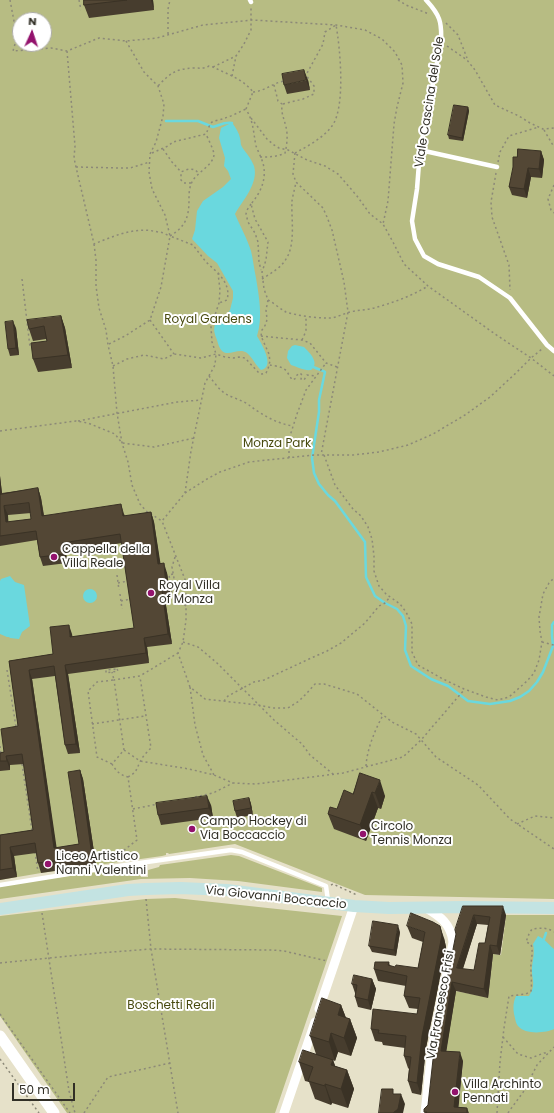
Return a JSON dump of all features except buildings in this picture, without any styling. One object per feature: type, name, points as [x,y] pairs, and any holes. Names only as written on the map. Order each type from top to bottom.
[{"type":"main road","name":"Via Giovanni Boccaccio","points":[[0,909],[128,890],[180,888],[227,890],[328,903],[356,900],[389,908],[554,908]]},
{"type":"street","points":[[284,1113],[356,900]]},
{"type":"street","name":"Via Francesco Frisi","points":[[425,1113],[432,1049],[453,942],[452,934],[445,922],[437,914],[426,908]]},
{"type":"street","points":[[0,1036],[54,1113]]},
{"type":"lane","points":[[426,0],[439,17]]},
{"type":"lane","name":"Viale Cascina del Sole","points":[[439,17],[442,27],[441,42],[420,150],[417,189],[412,221],[415,239],[424,256],[438,264],[479,277],[510,298],[547,345],[554,351]]},
{"type":"lane","points":[[420,150],[497,167]]},
{"type":"lane","points":[[547,345],[554,344]]},
{"type":"lane","points":[[0,885],[231,850],[242,852],[326,886],[328,903]]},
{"type":"path","points":[[10,0],[17,37],[13,51],[51,48],[67,51],[99,38],[126,41],[157,38],[203,25],[252,20],[336,24],[365,30],[382,39],[395,52],[402,65],[403,83],[394,124],[388,201],[383,224]]},
{"type":"path","points":[[79,0],[81,10]]},
{"type":"path","points":[[168,35],[168,9],[170,0]]},
{"type":"path","points":[[398,0],[406,5],[439,17],[448,24],[458,35],[467,60]]},
{"type":"path","points":[[232,77],[236,56],[251,30],[251,1]]},
{"type":"path","points":[[306,75],[323,44],[325,32],[336,24]]},
{"type":"path","points":[[295,153],[307,147],[323,135],[333,125],[337,114],[341,88],[338,34],[336,24]]},
{"type":"path","points":[[108,345],[150,320],[162,287],[170,236],[165,215],[152,189],[150,172],[150,154],[158,135],[163,116],[164,104],[158,86],[144,72],[126,41]]},
{"type":"path","points":[[441,42],[467,60],[475,70],[496,105],[543,129],[554,128]]},
{"type":"path","points":[[67,51],[75,146],[74,158],[94,244],[96,260],[96,286],[99,308],[106,330],[113,366],[117,412],[122,443],[135,494],[140,504],[146,511],[162,521],[186,582],[186,620],[183,642],[178,653],[140,676],[97,682],[88,691],[97,757],[112,764],[115,770],[121,775],[128,777],[134,774],[138,768],[140,760],[151,748],[140,676]]},
{"type":"path","points":[[213,67],[236,56]]},
{"type":"path","points":[[158,86],[168,75],[182,69],[205,68],[208,66],[242,81],[253,92]]},
{"type":"path","points":[[282,104],[303,99],[314,94],[314,86],[306,75],[301,74]]},
{"type":"path","points":[[253,92],[264,90],[278,82],[287,80]]},
{"type":"path","points":[[274,85],[278,101],[282,104]]},
{"type":"path","points":[[170,236],[178,231],[184,224],[188,212],[191,183],[198,173],[212,161],[214,153],[206,134],[209,126],[212,122],[226,118],[246,109],[253,92]]},
{"type":"path","points":[[260,157],[273,157],[285,153],[287,147],[286,128],[281,112],[282,104]]},
{"type":"path","points":[[246,109],[267,139],[274,145],[295,153],[307,160],[325,166],[338,174],[370,214],[383,224],[404,264],[428,286],[531,358],[554,376]]},
{"type":"path","points":[[251,118],[256,147],[263,164],[264,176],[263,184],[256,199],[251,204],[246,214],[248,222],[255,233],[258,242],[259,262],[262,272]]},
{"type":"path","points":[[510,298],[509,265],[492,217],[491,202],[500,152],[509,136],[539,127]]},
{"type":"path","points":[[543,129],[554,147]]},
{"type":"path","points":[[150,154],[174,142],[206,134]]},
{"type":"path","points":[[162,149],[181,172],[181,180],[184,183],[191,183]]},
{"type":"path","points":[[295,153],[293,174],[296,182],[322,208],[332,230],[348,312],[321,455]]},
{"type":"path","points":[[76,166],[130,168],[150,162]]},
{"type":"path","points":[[181,172],[192,169],[198,173]]},
{"type":"path","points":[[262,279],[280,267],[287,258],[293,231],[292,200],[296,182]]},
{"type":"path","points":[[554,185],[548,199],[551,210],[554,214]]},
{"type":"path","points":[[113,366],[127,359],[144,355],[164,359],[174,354],[200,358],[216,354],[232,358],[245,358],[259,372],[262,374],[266,373],[270,365],[269,354],[261,336],[267,319],[266,310],[268,300],[264,290],[262,272],[268,242],[256,219],[251,204]]},
{"type":"path","points":[[94,244],[120,234],[142,230],[157,231],[193,245],[206,262],[225,282],[229,294],[227,300],[219,303]]},
{"type":"path","points":[[185,494],[201,400],[205,383],[215,365],[216,354],[212,342],[211,327],[219,303],[220,290],[218,274]]},
{"type":"path","points":[[22,279],[30,347]]},
{"type":"path","points":[[268,300],[278,305],[284,311],[306,316],[330,318],[348,312],[373,308],[386,304],[428,286]]},
{"type":"path","points":[[302,340],[306,331],[306,316]]},
{"type":"path","points":[[150,320],[174,354]]},
{"type":"path","points":[[261,336],[302,340],[310,343],[326,363],[337,367]]},
{"type":"path","points":[[162,521],[185,494],[207,478],[238,465],[249,462],[314,455],[379,452],[408,445],[433,434],[464,415],[490,396],[541,350]]},
{"type":"path","points":[[289,458],[289,440],[306,390],[324,368],[326,363]]},
{"type":"path","points":[[270,365],[286,369],[293,380],[300,373],[302,375],[301,379],[304,380],[307,375],[316,376]]},
{"type":"path","points":[[209,376],[226,394],[248,404],[258,412],[274,421],[293,426]]},
{"type":"path","points":[[0,431],[76,421],[117,412],[177,402],[201,400]]},
{"type":"path","points":[[76,421],[88,423],[115,434],[122,443],[154,446],[194,437]]},
{"type":"path","points":[[324,455],[335,484],[353,510],[361,516],[368,527],[372,539],[374,571],[379,586],[400,604],[412,624],[412,652],[418,665],[443,679],[464,690],[498,700],[509,696],[527,681],[534,673],[539,660],[542,642],[539,617],[543,594],[549,583],[554,578]]},
{"type":"path","points":[[94,548],[96,559]]},
{"type":"path","points":[[176,556],[172,567],[176,592],[178,600],[186,606]]},
{"type":"path","points":[[173,574],[170,575],[170,584],[172,593],[176,592]]},
{"type":"path","points":[[117,576],[119,590]]},
{"type":"path","points":[[118,583],[128,581],[129,586]]},
{"type":"path","points":[[175,584],[186,582]]},
{"type":"path","points":[[120,594],[122,609]]},
{"type":"path","points":[[121,601],[131,599],[130,595]]},
{"type":"path","points":[[224,701],[228,696],[254,682],[264,680],[327,651],[365,623],[379,606],[385,603],[390,597]]},
{"type":"path","points":[[183,642],[198,647],[217,663],[258,705],[302,744],[310,755],[334,774]]},
{"type":"path","points":[[542,642],[554,645]]},
{"type":"path","points":[[178,653],[190,687],[195,725],[203,755],[214,775]]},
{"type":"path","points":[[7,670],[17,732]]},
{"type":"path","points":[[112,670],[124,750],[112,764]]},
{"type":"path","points":[[190,687],[205,699],[273,708],[288,708],[306,694],[315,684],[324,684],[357,694],[392,722],[416,734],[436,757],[478,785],[510,819],[554,849]]},
{"type":"path","points":[[124,750],[140,760],[214,775],[233,783],[256,784],[343,773],[403,757],[421,740],[464,690]]},
{"type":"path","points":[[366,766],[366,759],[376,728],[383,714]]},
{"type":"path","points":[[92,724],[146,716]]},
{"type":"path","points":[[0,746],[2,759]]},
{"type":"path","points":[[22,764],[32,834]]},
{"type":"path","points":[[119,866],[120,855],[137,840],[128,777]]},
{"type":"path","points":[[192,798],[213,793],[233,783]]},
{"type":"path","points":[[133,809],[162,803]]},
{"type":"path","points":[[517,824],[535,816],[554,818]]},
{"type":"path","points":[[35,850],[39,879]]},
{"type":"path","points":[[326,886],[333,884],[356,900]]},
{"type":"path","points":[[146,899],[151,949],[178,1113]]},
{"type":"path","points":[[40,903],[69,1091],[75,1113]]},
{"type":"path","points":[[497,1113],[498,1085],[509,996],[526,994],[531,990],[533,952],[531,944],[526,942],[532,930],[543,928],[554,932]]},
{"type":"path","points":[[0,963],[151,949],[272,950],[284,951],[334,963]]},
{"type":"path","points":[[0,1014],[70,1113]]},
{"type":"path","points":[[503,1037],[518,1054],[531,1058],[548,1053]]},
{"type":"path","points":[[508,1113],[524,1091],[536,1065],[554,1047]]},
{"type":"path","points":[[0,1059],[39,1113]]},
{"type":"path","points":[[84,1113],[108,1077],[170,1063]]},
{"type":"green space","name":"Royal Gardens","points":[[0,0],[554,0],[554,899],[365,895],[235,844],[169,854],[166,853],[166,855],[162,856],[0,880]]},
{"type":"green space","points":[[231,855],[239,856],[322,888],[322,892],[238,881],[190,878],[141,879],[0,899],[0,886],[102,871],[111,873],[138,872],[140,873],[141,877],[148,877],[148,870],[159,867],[160,865]]},
{"type":"green space","name":"Boschetti Reali","points":[[175,898],[342,916],[275,1113],[67,1113],[0,1016],[0,916],[146,899]]},
{"type":"green space","points":[[506,915],[554,915],[554,1113],[458,1113],[463,1062],[445,1060],[455,991],[488,997],[493,954],[501,955]]},
{"type":"water","points":[[229,124],[233,124],[240,136],[241,146],[253,163],[255,172],[252,185],[235,214],[251,251],[256,278],[260,314],[257,336],[264,349],[267,360],[265,368],[261,370],[247,353],[239,351],[226,353],[220,347],[214,329],[215,324],[216,321],[227,315],[230,310],[233,291],[217,263],[192,239],[195,230],[197,211],[203,201],[223,187],[231,179],[224,166],[225,158],[219,138],[221,128]]},
{"type":"water","points":[[295,345],[304,347],[313,358],[315,364],[311,370],[291,365],[287,358],[288,351]]},
{"type":"water","points":[[10,576],[15,582],[24,585],[30,626],[22,632],[19,639],[10,638],[0,634],[0,581],[1,579]]},
{"type":"water","points":[[87,589],[93,589],[97,593],[97,599],[93,603],[87,603],[83,599],[83,593]]},
{"type":"water","points":[[538,936],[545,940],[554,949],[554,1029],[530,1032],[521,1029],[518,1026],[513,1007],[516,996],[529,996],[533,988],[533,944]]},
{"type":"waterway","points":[[166,121],[198,121],[213,127],[224,123],[232,123]]},
{"type":"waterway","points":[[312,366],[325,372],[319,400],[319,412],[312,458],[314,473],[319,484],[335,501],[365,542],[366,577],[375,596],[397,609],[403,616],[406,626],[405,650],[411,666],[431,679],[448,686],[468,701],[490,704],[510,701],[529,691],[543,672],[553,646],[552,625],[554,622]]},
{"type":"waterway","points":[[544,939],[546,933]]},
{"type":"place","name":"Cappella della Villa Reale","points":[[54,557]]},
{"type":"place","name":"Royal Villa of Monza","points":[[151,593]]},
{"type":"place","name":"Campo Hockey di Via Boccaccio","points":[[192,829]]},
{"type":"place","name":"Circolo Tennis Monza","points":[[363,834]]},
{"type":"place","name":"Liceo Artistico Nanni Valentini","points":[[48,864]]},
{"type":"place","name":"Villa Archinto Pennati","points":[[455,1092]]},
{"type":"park label","name":"Monza Park","points":[[277,444]]}]
